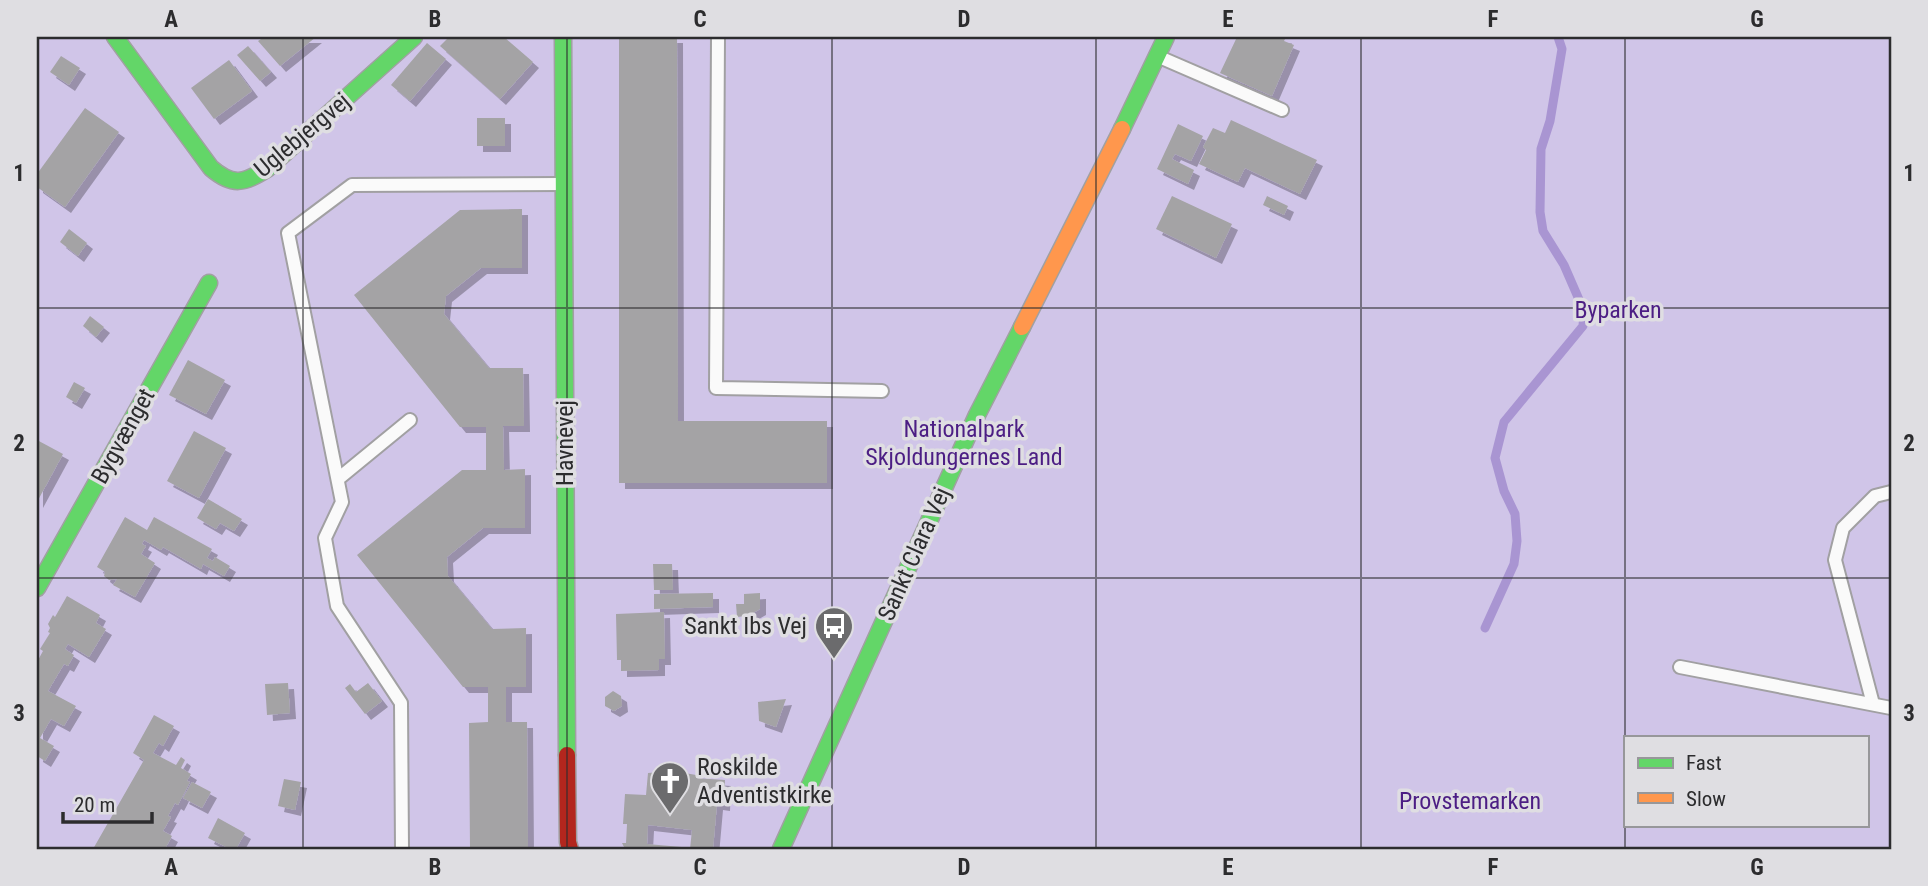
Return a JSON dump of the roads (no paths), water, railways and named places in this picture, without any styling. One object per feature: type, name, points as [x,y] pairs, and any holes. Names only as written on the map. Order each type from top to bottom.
[{"type":"street","name":"Uglebjergvej","points":[[114,37],[211,168],[232,183],[252,178],[267,169],[414,37]]},
{"type":"street","name":"Havnevej","points":[[563,37],[570,849]]},
{"type":"street","name":"Sankt Clara Vej","points":[[781,849],[977,415],[1094,186],[1166,37]]},
{"type":"street","name":"Bygvænget","points":[[37,588],[209,283]]},
{"type":"lane","points":[[718,37],[716,388],[882,391]]},
{"type":"lane","points":[[1157,55],[1282,110]]},
{"type":"lane","points":[[402,849],[401,703],[337,606],[324,538],[342,502],[288,233],[352,185],[564,184]]},
{"type":"lane","points":[[338,479],[410,420]]},
{"type":"lane","points":[[1873,704],[1835,560],[1843,528],[1875,496],[1891,492]]},
{"type":"lane","points":[[1680,667],[1891,708]]},
{"type":"waterway","points":[[1485,628],[1514,564],[1517,541],[1515,514],[1504,491],[1495,458],[1504,422],[1583,326],[1584,311],[1564,265],[1543,231],[1540,212],[1541,149],[1550,121],[1562,49],[1558,37]]},
{"type":"place","name":"Sankt Ibs Vej","points":[[834,660]]},
{"type":"place","name":"Roskilde Adventistkirke","points":[[670,815]]},
{"type":"park label","name":"Byparken","points":[[1618,310]]},
{"type":"park label","name":"Nationalpark Skjoldungernes Land","points":[[964,443]]},
{"type":"park label","name":"Provstemarken","points":[[1470,801]]}]
